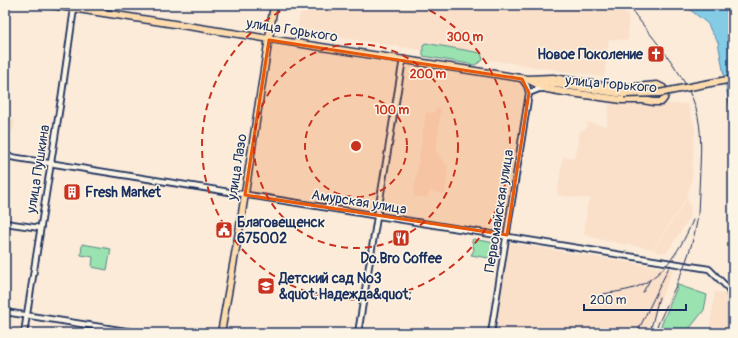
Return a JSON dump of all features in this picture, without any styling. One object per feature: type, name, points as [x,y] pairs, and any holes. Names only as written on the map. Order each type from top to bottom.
[{"type":"main road","name":"улица Горького","points":[[52,5],[525,79],[553,78],[623,88],[657,85],[663,88],[665,98],[661,102],[654,102],[591,96],[547,89],[525,79]]},
{"type":"main road","name":"улица Лазо","points":[[221,333],[245,195],[274,5]]},
{"type":"main road","points":[[525,79],[624,94],[659,92],[733,78]]},
{"type":"street","name":"улица Пушкина","points":[[24,333],[74,8]]},
{"type":"street","points":[[358,333],[403,59]]},
{"type":"street","points":[[525,79],[529,93],[539,89],[547,89]]},
{"type":"street","name":"Первомайская улица","points":[[491,333],[529,93]]},
{"type":"street","name":"Амурская улица","points":[[5,156],[376,216],[507,235],[709,269],[728,288],[733,301]]},
{"type":"street","points":[[5,223],[40,228]]},
{"type":"street","points":[[5,312],[139,333]]},
{"type":"highlighted area","points":[[269,40],[522,79],[529,93],[507,235],[245,195]]},
{"type":"shaded area","points":[[296,5],[615,5],[628,15],[628,40],[609,39],[604,77],[297,31],[300,14],[308,12],[295,9]]},
{"type":"shaded area","points":[[609,103],[687,104],[695,127],[691,183],[687,197],[653,249],[598,239],[584,234],[588,202],[592,199],[557,195],[563,157],[576,157],[580,131],[586,129],[588,123],[607,126]]},
{"type":"shaded area","points":[[436,108],[441,108],[436,152],[448,167],[445,194],[430,191],[427,198],[413,196],[426,112],[433,113]]},
{"type":"shaded area","points":[[5,119],[15,120],[13,132],[5,130]]},
{"type":"shaded area","points":[[687,199],[691,208],[688,220],[667,252],[659,253],[654,249]]},
{"type":"shaded area","points":[[510,243],[673,270],[646,333],[495,333]]},
{"type":"shaded area","points":[[715,292],[729,295],[733,320],[733,333],[709,333]]},
{"type":"green space","points":[[425,43],[481,53],[483,60],[475,65],[423,56],[423,46]]},
{"type":"green space","points":[[473,239],[495,243],[497,246],[495,259],[471,255],[474,250]]},
{"type":"green space","points":[[82,244],[111,249],[107,270],[92,267],[93,257],[81,255]]},
{"type":"green space","points":[[678,285],[707,295],[704,310],[686,333],[658,333]]},
{"type":"water","points":[[684,5],[733,5],[733,126],[718,42],[708,24]]},
{"type":"railway","points":[[628,5],[664,51],[687,87],[696,108],[700,134],[701,151],[698,214],[695,230],[686,260],[654,333]]},
{"type":"railway","points":[[603,294],[635,288],[649,281],[665,267],[672,258],[684,240],[693,220]]},
{"type":"railway","points":[[637,333],[670,265]]},
{"type":"railway","points":[[643,292],[650,280]]},
{"type":"railway","points":[[650,332],[659,297]]},
{"type":"place","name":"Новое Поколение","points":[[656,54]]},
{"type":"place","name":"Fresh Market","points":[[72,192]]},
{"type":"place","name":"Благовещенск 675002","points":[[224,230]]},
{"type":"place","name":"Do.Bro Coffee","points":[[401,238]]},
{"type":"place","name":"Детский сад №3 &quot;Надежда&quot;","points":[[266,286]]}]
